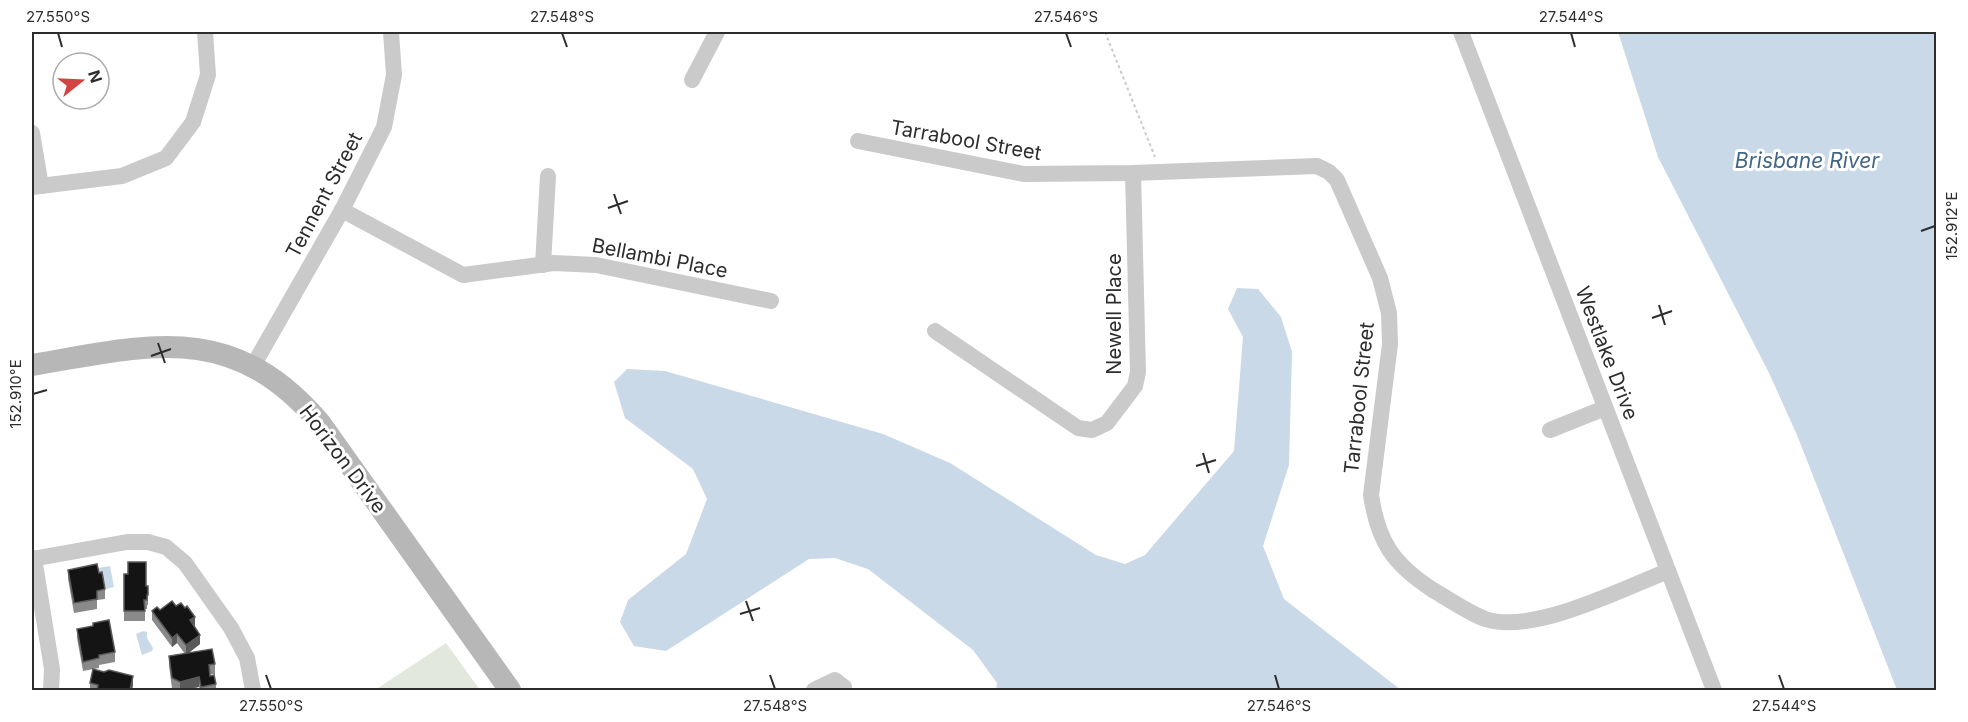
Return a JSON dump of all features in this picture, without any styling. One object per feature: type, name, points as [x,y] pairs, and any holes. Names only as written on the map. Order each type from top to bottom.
[{"type":"street","points":[[32,133],[36,187],[122,176],[166,158],[193,122],[208,75],[205,32]]},
{"type":"street","name":"Tennent Street","points":[[253,366],[342,210],[384,127],[394,75],[395,32]]},
{"type":"street","points":[[693,80],[717,32]]},
{"type":"street","name":"Westlake Drive","points":[[1461,32],[1714,690]]},
{"type":"street","name":"Tarrabool Street","points":[[858,141],[1024,174],[1133,173],[1317,165],[1337,180],[1380,278],[1389,313],[1390,344],[1371,495],[1379,533],[1389,552],[1411,574],[1444,596],[1485,619],[1513,622],[1536,621],[1571,610],[1668,571]]},
{"type":"street","name":"Newell Place","points":[[935,332],[1078,428],[1092,430],[1107,423],[1136,386],[1138,372],[1133,173]]},
{"type":"street","points":[[543,265],[548,176]]},
{"type":"street","name":"Bellambi Place","points":[[342,210],[463,275],[554,263],[596,265],[771,301]]},
{"type":"street","name":"Horizon Drive","points":[[32,365],[133,348],[170,346],[204,350],[253,366],[290,392],[320,423],[510,690]]},
{"type":"street","points":[[1550,430],[1605,408]]},
{"type":"street","points":[[51,690],[52,669],[33,559],[127,542],[148,542],[166,547],[184,563],[231,628],[247,657],[253,690]]},
{"type":"street","points":[[814,690],[835,680],[844,687],[844,690]]},
{"type":"path","points":[[1105,32],[1161,172]]},
{"type":"shaded area","points":[[446,643],[480,690],[375,690]]},
{"type":"water","name":"Brisbane River","points":[[1618,32],[1936,32],[1936,690],[1897,690],[1797,435],[1769,373],[1658,157]]},
{"type":"water","points":[[1237,288],[1258,289],[1281,317],[1292,352],[1289,465],[1263,546],[1284,599],[1401,690],[996,690],[997,683],[973,650],[868,569],[835,558],[809,559],[666,651],[634,646],[620,622],[628,600],[686,554],[707,499],[693,469],[625,418],[614,382],[627,369],[665,371],[883,434],[950,463],[1096,555],[1125,564],[1145,555],[1234,451],[1243,337],[1228,309]]},
{"type":"water","points":[[110,566],[114,587],[106,589],[104,580],[100,580],[98,568]]},
{"type":"water","points":[[147,632],[147,638],[153,648],[152,651],[142,655],[136,634]]},
{"type":"building","points":[[128,562],[146,562],[148,595],[147,600],[144,600],[145,611],[124,611],[124,574],[128,574]]},
{"type":"building","points":[[97,564],[99,573],[102,572],[105,589],[97,591],[97,599],[74,603],[68,570]]},
{"type":"building","points":[[172,601],[176,606],[181,603],[185,608],[187,606],[195,617],[190,620],[200,635],[186,645],[177,634],[172,638],[152,611],[157,607],[160,610]]},
{"type":"building","points":[[109,620],[115,652],[99,655],[99,658],[83,662],[77,629]]},
{"type":"building","points":[[212,649],[215,664],[209,665],[210,676],[214,675],[216,684],[201,687],[199,677],[180,682],[172,678],[169,656]]},
{"type":"building","points":[[93,669],[133,676],[130,690],[97,690],[98,685],[90,683]]}]
